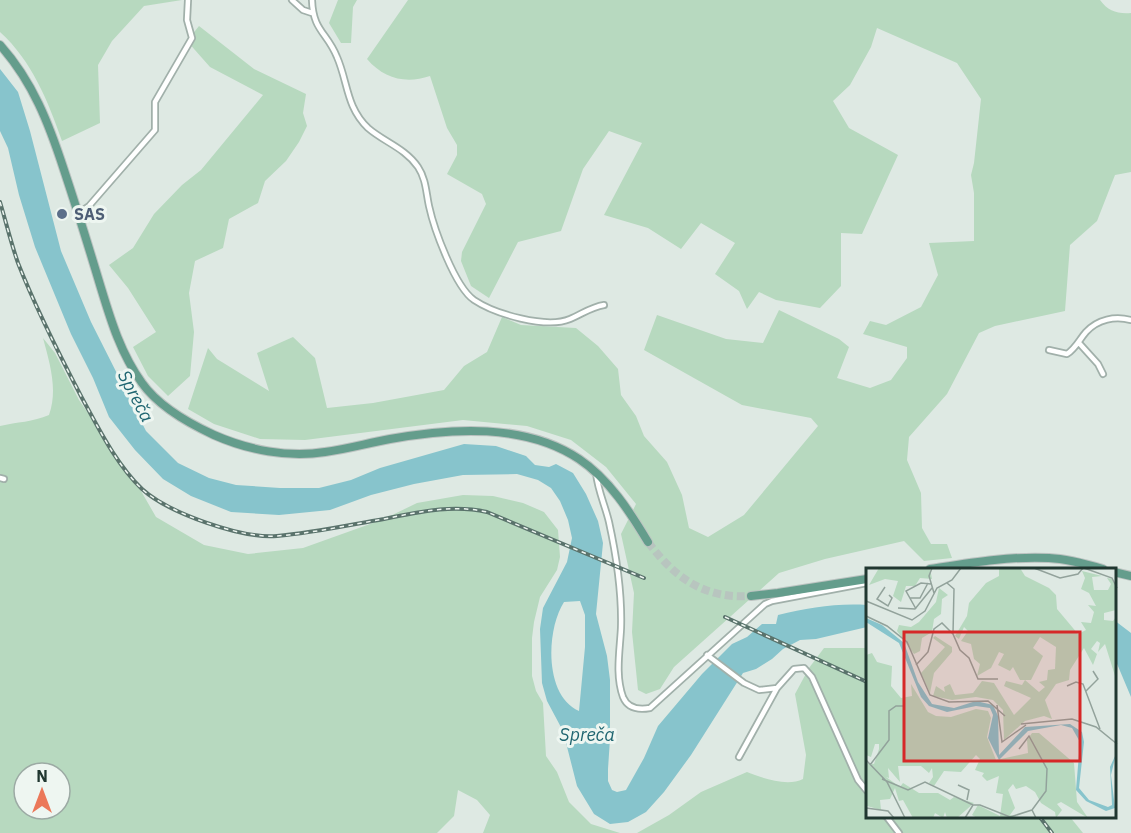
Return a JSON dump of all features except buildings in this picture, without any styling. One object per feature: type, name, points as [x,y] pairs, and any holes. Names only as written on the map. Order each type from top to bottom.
[{"type":"main road","points":[[0,45],[17,64],[46,117],[79,213],[113,326],[126,358],[143,385],[166,407],[190,423],[217,436],[252,448],[289,454],[323,453],[430,433],[465,431],[495,432],[544,442],[567,452],[596,473],[634,518],[648,542]]},
{"type":"main road","points":[[937,568],[1032,558],[1065,560],[1099,568]]},
{"type":"main road","points":[[1116,572],[1131,576]]},
{"type":"main road","points":[[751,596],[866,579]]},
{"type":"street","points":[[79,213],[89,206],[155,130],[154,102],[192,38],[187,20],[188,0]]},
{"type":"street","points":[[292,0],[303,10],[312,13]]},
{"type":"street","points":[[312,0],[315,22],[339,61],[346,89],[358,116],[368,128],[402,151],[418,168],[427,188],[429,207],[444,250],[468,296],[506,315],[559,322],[570,320],[590,309],[604,305]]},
{"type":"street","points":[[1049,350],[1067,354],[1079,343],[1087,331],[1097,324],[1119,318],[1131,320]]},
{"type":"street","points":[[1079,343],[1098,364],[1103,374]]},
{"type":"street","points":[[596,473],[597,488],[609,519],[617,580],[621,626],[619,681],[624,699],[635,709],[650,708],[765,604],[866,584]]},
{"type":"street","points":[[709,657],[744,683],[759,690],[777,688]]},
{"type":"street","points":[[739,757],[777,688],[794,669],[804,668],[812,677],[858,780],[866,790]]},
{"type":"street","points":[[888,818],[899,833]]},
{"type":"green space","points":[[0,0],[182,0],[144,6],[112,41],[98,65],[100,123],[62,141],[38,82],[21,56],[0,32]]},
{"type":"green space","points":[[338,0],[357,0],[353,7],[351,43],[341,43],[329,23]]},
{"type":"green space","points":[[408,0],[1100,0],[1113,11],[1131,13],[1131,172],[1115,175],[1097,221],[1070,245],[1065,311],[995,326],[979,333],[947,394],[909,437],[907,460],[921,493],[922,528],[931,544],[947,544],[952,558],[924,561],[904,541],[825,559],[779,573],[674,667],[660,689],[646,694],[638,690],[632,632],[634,593],[621,534],[636,504],[606,467],[571,440],[527,426],[463,420],[305,440],[260,439],[214,424],[188,409],[208,348],[217,359],[269,391],[257,353],[293,337],[315,358],[327,408],[373,403],[444,390],[464,366],[487,352],[502,317],[521,325],[576,328],[598,346],[618,369],[621,395],[636,416],[644,436],[667,462],[682,495],[689,528],[708,537],[744,515],[818,426],[811,418],[742,405],[644,350],[657,315],[726,339],[763,343],[779,310],[839,339],[849,347],[837,378],[870,388],[891,380],[907,358],[907,347],[863,334],[870,321],[886,325],[921,307],[938,275],[929,243],[974,241],[974,193],[971,175],[981,99],[957,63],[877,28],[871,47],[850,85],[833,101],[849,128],[898,155],[862,234],[841,233],[841,286],[820,308],[776,300],[759,292],[747,309],[739,291],[715,274],[735,243],[701,223],[681,249],[648,228],[604,215],[642,143],[609,131],[583,169],[561,231],[518,242],[489,298],[471,286],[461,261],[462,252],[486,204],[482,194],[447,174],[457,155],[457,145],[447,128],[430,76],[412,80],[396,78],[381,71],[367,59]]},
{"type":"green space","points":[[199,26],[254,69],[306,94],[303,113],[307,126],[286,161],[265,181],[258,203],[229,219],[223,248],[195,261],[189,293],[194,332],[190,376],[168,396],[148,376],[133,347],[156,332],[128,288],[109,265],[133,248],[154,214],[182,185],[201,170],[263,95],[210,67],[187,41]]},
{"type":"green space","points":[[43,338],[55,353],[79,400],[137,484],[156,517],[204,545],[248,554],[303,548],[384,519],[417,503],[463,495],[493,496],[523,503],[544,512],[558,530],[560,557],[557,570],[540,597],[532,638],[532,676],[536,691],[543,703],[546,756],[557,772],[569,802],[591,824],[620,833],[483,833],[490,815],[477,800],[458,790],[454,816],[437,833],[0,833],[0,426],[31,421],[49,415],[53,396],[50,367]]},
{"type":"green space","points":[[824,648],[866,648],[866,818],[1071,818],[1083,833],[637,833],[669,815],[701,792],[747,772],[782,782],[803,779],[806,755],[795,694],[809,668]]},
{"type":"water","name":"Spreča","points":[[0,69],[18,92],[61,251],[91,322],[146,431],[178,463],[209,478],[236,485],[319,488],[464,444],[496,446],[526,456],[535,465],[549,467],[556,464],[573,473],[586,494],[598,521],[603,543],[596,614],[607,656],[610,680],[608,781],[612,790],[617,792],[626,790],[658,726],[702,674],[732,644],[747,637],[762,624],[776,624],[778,615],[789,612],[844,605],[866,605],[866,627],[816,639],[800,640],[783,649],[756,669],[743,673],[691,755],[664,792],[646,812],[628,822],[610,824],[594,814],[577,786],[563,731],[547,701],[542,683],[540,629],[543,608],[567,562],[572,538],[568,520],[560,501],[551,488],[538,480],[517,474],[463,475],[371,495],[330,510],[279,515],[231,512],[191,496],[163,479],[135,450],[109,417],[35,247],[8,148],[0,131]],"holes":[[[580,601],[585,615],[585,647],[579,711],[559,692],[554,677],[552,661],[554,629],[564,602]]]},
{"type":"water","points":[[1116,622],[1131,633],[1131,697],[1116,661]]},
{"type":"tunnel","points":[[648,542],[669,566],[692,584],[719,594],[751,596]]},
{"type":"railway","points":[[0,202],[15,255],[25,280],[48,331],[102,434],[116,457],[142,489],[169,507],[206,523],[262,536],[304,533],[436,510],[474,510],[487,512],[644,578]]},
{"type":"railway","points":[[725,617],[866,682]]},
{"type":"railway","points":[[1041,818],[1052,833]]},
{"type":"place","name":"SAS","points":[[62,214]]}]
